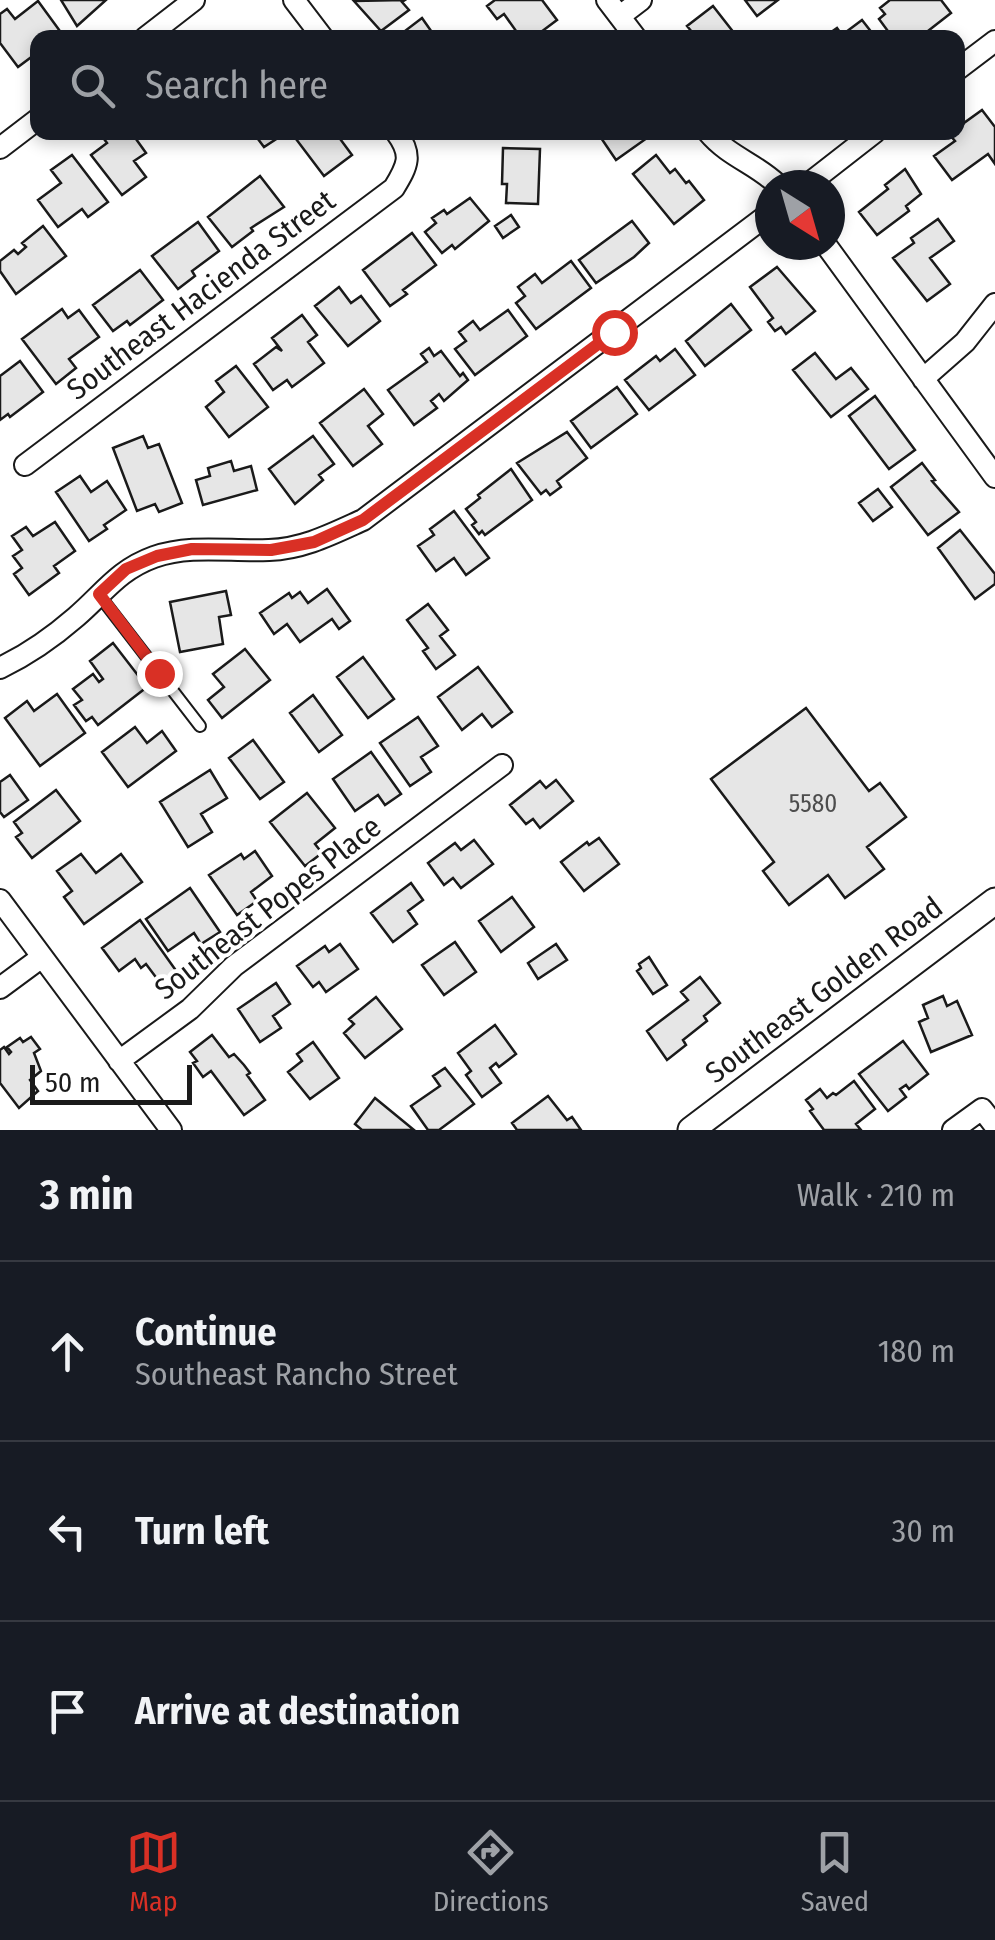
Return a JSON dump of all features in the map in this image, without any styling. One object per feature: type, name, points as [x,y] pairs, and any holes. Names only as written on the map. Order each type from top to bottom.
[{"type":"street","points":[[155,30],[194,0]]},
{"type":"street","points":[[294,0],[316,30]]},
{"type":"street","points":[[630,30],[613,8],[641,0]]},
{"type":"street","points":[[965,64],[995,40]]},
{"type":"street","points":[[0,148],[30,125]]},
{"type":"street","name":"Southeast Hacienda Street","points":[[26,465],[394,188],[406,168],[406,147],[401,140]]},
{"type":"street","points":[[715,140],[724,151],[763,170]]},
{"type":"street","points":[[827,170],[866,140]]},
{"type":"street","points":[[0,668],[26,656],[76,618],[126,569],[157,556],[192,549],[271,550],[300,545],[363,520],[755,224]]},
{"type":"street","points":[[837,260],[995,477]]},
{"type":"street","points":[[923,379],[965,342],[995,304]]},
{"type":"street","name":"Southeast Popes Place","points":[[119,1061],[190,1009],[234,966],[502,765]]},
{"type":"street","points":[[0,900],[170,1130]]},
{"type":"street","name":"Southeast Golden Road","points":[[697,1128],[995,901]]},
{"type":"street","points":[[0,988],[42,957]]},
{"type":"street","points":[[953,1130],[982,1108],[995,1126]]},
{"type":"lane","points":[[99,594],[200,726]]},
{"type":"building","points":[[61,0],[106,0],[77,26]]},
{"type":"building","points":[[405,0],[402,2],[409,10],[380,30],[354,1]]},
{"type":"building","points":[[495,0],[542,0],[557,20],[544,30],[515,30],[504,14],[497,19],[487,6]]},
{"type":"building","points":[[745,0],[778,0],[757,16]]},
{"type":"building","points":[[890,0],[941,0],[951,13],[929,30],[887,30],[879,19],[885,14],[880,8]]},
{"type":"building","points":[[38,1],[59,30],[30,30],[30,58],[18,67],[0,43],[0,14],[7,9],[15,19]]},
{"type":"building","points":[[713,6],[732,30],[690,30],[687,26]]},
{"type":"building","points":[[422,18],[430,30],[406,30]]},
{"type":"building","points":[[862,20],[870,30],[849,30]]},
{"type":"building","points":[[982,110],[995,127],[995,164],[988,154],[952,180],[934,156],[954,140],[965,140],[965,122]]},
{"type":"building","points":[[105,140],[137,140],[146,153],[134,161],[146,177],[122,195],[91,155],[107,143]]},
{"type":"building","points":[[297,140],[341,140],[352,155],[324,176]]},
{"type":"building","points":[[602,140],[644,140],[616,160]]},
{"type":"building","points":[[503,148],[540,149],[538,204],[506,203]]},
{"type":"building","points":[[72,155],[108,202],[88,217],[82,209],[58,227],[38,200],[61,183],[51,170]]},
{"type":"building","points":[[656,155],[670,173],[675,169],[686,183],[689,181],[704,200],[674,224],[633,174]]},
{"type":"building","points":[[905,169],[921,194],[906,206],[909,211],[877,235],[859,212],[888,189],[885,185]]},
{"type":"building","points":[[260,176],[284,207],[251,228],[253,231],[232,247],[208,217]]},
{"type":"building","points":[[470,198],[489,221],[455,249],[452,245],[442,253],[425,232],[436,223],[432,218],[444,210],[447,214]]},
{"type":"building","points":[[511,215],[519,227],[503,238],[495,226]]},
{"type":"building","points":[[938,219],[954,241],[930,258],[950,284],[927,301],[893,258],[914,243],[911,238]]},
{"type":"building","points":[[632,221],[649,243],[596,283],[579,260]]},
{"type":"building","points":[[198,222],[219,251],[192,271],[195,276],[178,289],[152,256]]},
{"type":"building","points":[[43,226],[66,256],[16,294],[0,271],[0,261],[14,250],[18,254],[26,247],[22,243]]},
{"type":"building","points":[[412,233],[436,265],[403,290],[407,294],[390,306],[363,270]]},
{"type":"building","points":[[571,261],[591,288],[536,329],[516,303],[525,296],[518,287],[535,274],[542,283]]},
{"type":"building","points":[[777,267],[815,311],[786,334],[781,327],[775,331],[768,322],[773,318],[750,287]]},
{"type":"building","points":[[140,270],[163,300],[130,325],[127,321],[113,331],[93,305]]},
{"type":"building","points":[[339,287],[351,303],[361,296],[380,321],[348,346],[315,306]]},
{"type":"building","points":[[731,304],[751,330],[705,366],[686,341]]},
{"type":"building","points":[[62,309],[68,318],[79,310],[99,337],[69,359],[76,368],[56,384],[22,339]]},
{"type":"building","points":[[508,310],[527,336],[475,375],[455,349],[466,341],[459,332],[473,321],[480,330]]},
{"type":"building","points":[[302,315],[317,335],[308,342],[324,363],[292,387],[287,380],[273,390],[254,364],[276,347],[282,351],[272,338]]},
{"type":"building","points":[[429,348],[434,356],[441,351],[460,376],[463,373],[468,380],[444,401],[439,394],[431,401],[437,408],[414,425],[388,390],[427,362],[421,354]]},
{"type":"building","points":[[675,349],[695,375],[649,410],[625,380],[656,356],[660,361]]},
{"type":"building","points":[[815,353],[836,379],[851,368],[868,389],[831,417],[793,370]]},
{"type":"building","points":[[20,361],[43,392],[0,420],[0,376]]},
{"type":"building","points":[[236,366],[268,407],[229,437],[206,407],[224,392],[216,381]]},
{"type":"building","points":[[617,387],[637,414],[591,448],[571,421]]},
{"type":"building","points":[[364,389],[383,414],[368,426],[382,444],[353,466],[320,423]]},
{"type":"building","points":[[875,396],[915,450],[889,469],[849,416]]},
{"type":"building","points":[[567,432],[587,458],[557,481],[561,487],[550,495],[546,490],[541,494],[517,463]]},
{"type":"building","points":[[143,436],[148,448],[159,444],[182,503],[159,512],[155,504],[137,511],[113,448]]},
{"type":"building","points":[[313,436],[334,464],[319,475],[323,480],[295,504],[269,469]]},
{"type":"building","points":[[231,461],[234,471],[251,466],[257,490],[203,505],[196,480],[210,476],[208,468]]},
{"type":"building","points":[[922,463],[959,512],[928,535],[891,487]]},
{"type":"building","points":[[511,469],[532,500],[485,535],[482,531],[479,534],[466,509]]},
{"type":"building","points":[[80,476],[91,492],[107,481],[126,510],[89,541],[56,492]]},
{"type":"building","points":[[878,489],[892,507],[873,521],[859,503]]},
{"type":"building","points":[[454,511],[489,558],[466,575],[454,558],[436,571],[418,546],[434,535],[430,529]]},
{"type":"building","points":[[55,522],[75,551],[54,566],[59,573],[29,595],[14,574],[22,568],[13,556],[22,550],[12,536],[26,527],[33,536]]},
{"type":"building","points":[[960,530],[995,574],[995,584],[975,599],[938,548]]},
{"type":"building","points":[[327,589],[350,621],[339,629],[332,619],[300,642],[287,624],[274,634],[260,613],[289,593],[292,598],[300,592],[308,603]]},
{"type":"building","points":[[226,591],[231,615],[219,617],[223,644],[180,652],[170,602]]},
{"type":"building","points":[[428,604],[448,630],[440,636],[455,655],[436,669],[423,651],[428,648],[407,620]]},
{"type":"building","points":[[113,643],[147,687],[98,725],[92,717],[86,721],[74,705],[82,700],[73,689],[93,674],[99,682],[103,679],[90,661]]},
{"type":"building","points":[[245,649],[270,680],[222,718],[208,700],[224,687],[213,674]]},
{"type":"building","points":[[363,657],[394,699],[368,718],[337,677]]},
{"type":"building","points":[[478,667],[512,712],[492,727],[482,714],[462,730],[438,697]]},
{"type":"building","points":[[57,694],[85,733],[40,766],[5,718],[27,701],[34,711]]},
{"type":"building","points":[[313,695],[342,735],[319,752],[290,713]]},
{"type":"building","points":[[806,708],[869,791],[880,783],[906,817],[867,847],[884,869],[845,898],[828,875],[789,905],[763,871],[774,862],[711,779]]},
{"type":"building","points":[[418,717],[438,746],[421,757],[431,772],[410,786],[380,743]]},
{"type":"building","points":[[135,727],[147,743],[162,731],[176,751],[128,787],[102,752]]},
{"type":"building","points":[[253,740],[284,782],[260,799],[229,758]]},
{"type":"building","points":[[371,752],[401,794],[385,805],[378,795],[355,811],[333,779]]},
{"type":"building","points":[[210,770],[227,798],[201,814],[212,832],[188,847],[160,802]]},
{"type":"building","points":[[10,775],[28,800],[4,817],[0,812],[0,782]]},
{"type":"building","points":[[556,780],[573,801],[540,828],[533,819],[526,824],[510,805],[540,781],[546,788]]},
{"type":"building","points":[[56,790],[80,821],[32,858],[16,837],[22,833],[14,822]]},
{"type":"building","points":[[307,793],[335,828],[315,844],[322,853],[305,866],[270,822]]},
{"type":"building","points":[[599,838],[619,864],[584,891],[561,862],[587,842],[589,845]]},
{"type":"building","points":[[474,840],[493,864],[461,888],[453,878],[444,885],[428,863],[455,843],[461,850]]},
{"type":"building","points":[[255,851],[272,876],[251,892],[257,901],[237,915],[209,875],[241,854],[244,859]]},
{"type":"building","points":[[81,854],[96,873],[121,854],[142,882],[84,924],[64,897],[72,891],[57,871]]},
{"type":"building","points":[[411,883],[423,900],[408,911],[417,924],[393,942],[371,913]]},
{"type":"building","points":[[190,888],[220,932],[201,944],[194,933],[168,951],[146,919]]},
{"type":"building","points":[[512,897],[534,927],[501,952],[479,921]]},
{"type":"building","points":[[140,920],[177,972],[161,984],[146,964],[141,968],[135,959],[119,971],[102,948]]},
{"type":"building","points":[[455,942],[476,972],[444,995],[422,965]]},
{"type":"building","points":[[340,944],[358,969],[326,992],[319,982],[313,987],[297,966],[325,946],[329,952]]},
{"type":"building","points":[[556,944],[567,960],[538,979],[528,963]]},
{"type":"building","points":[[649,957],[667,985],[653,994],[637,971],[641,968],[639,964]]},
{"type":"building","points":[[700,977],[720,1003],[704,1016],[707,1021],[683,1040],[686,1045],[667,1060],[647,1031],[688,1000],[681,992]]},
{"type":"building","points":[[276,983],[290,1004],[273,1016],[281,1028],[260,1042],[238,1009]]},
{"type":"building","points":[[943,996],[947,1006],[957,1001],[972,1035],[931,1052],[919,1022],[928,1018],[923,1005]]},
{"type":"building","points":[[376,997],[402,1029],[365,1058],[344,1033],[354,1024],[349,1019]]},
{"type":"building","points":[[495,1025],[516,1054],[499,1067],[496,1063],[490,1068],[501,1083],[482,1097],[466,1075],[471,1071],[458,1053]]},
{"type":"building","points":[[212,1035],[229,1057],[234,1054],[244,1065],[265,1100],[244,1115],[211,1071],[203,1077],[193,1063],[197,1061],[190,1052]]},
{"type":"building","points":[[31,1037],[40,1049],[34,1053],[41,1071],[30,1080],[38,1091],[19,1108],[0,1083],[0,1050],[4,1047],[9,1054],[7,1047],[20,1038],[23,1042]]},
{"type":"building","points":[[903,1041],[928,1074],[909,1089],[906,1085],[900,1089],[906,1097],[888,1111],[859,1074]]},
{"type":"building","points":[[313,1042],[339,1078],[310,1099],[288,1072],[302,1061],[297,1054]]},
{"type":"building","points":[[445,1068],[474,1104],[439,1130],[428,1130],[411,1106],[440,1086],[433,1076]]},
{"type":"building","points":[[854,1081],[875,1109],[856,1124],[861,1130],[824,1130],[806,1100],[820,1089],[827,1098],[836,1095]]},
{"type":"building","points":[[548,1096],[567,1120],[572,1117],[581,1130],[517,1130],[512,1123]]},
{"type":"building","points":[[375,1098],[414,1130],[362,1130],[355,1124]]},
{"type":"route","points":[[159,673],[99,594],[126,569],[157,556],[192,549],[271,550],[314,542],[363,520],[614,332]]}]
